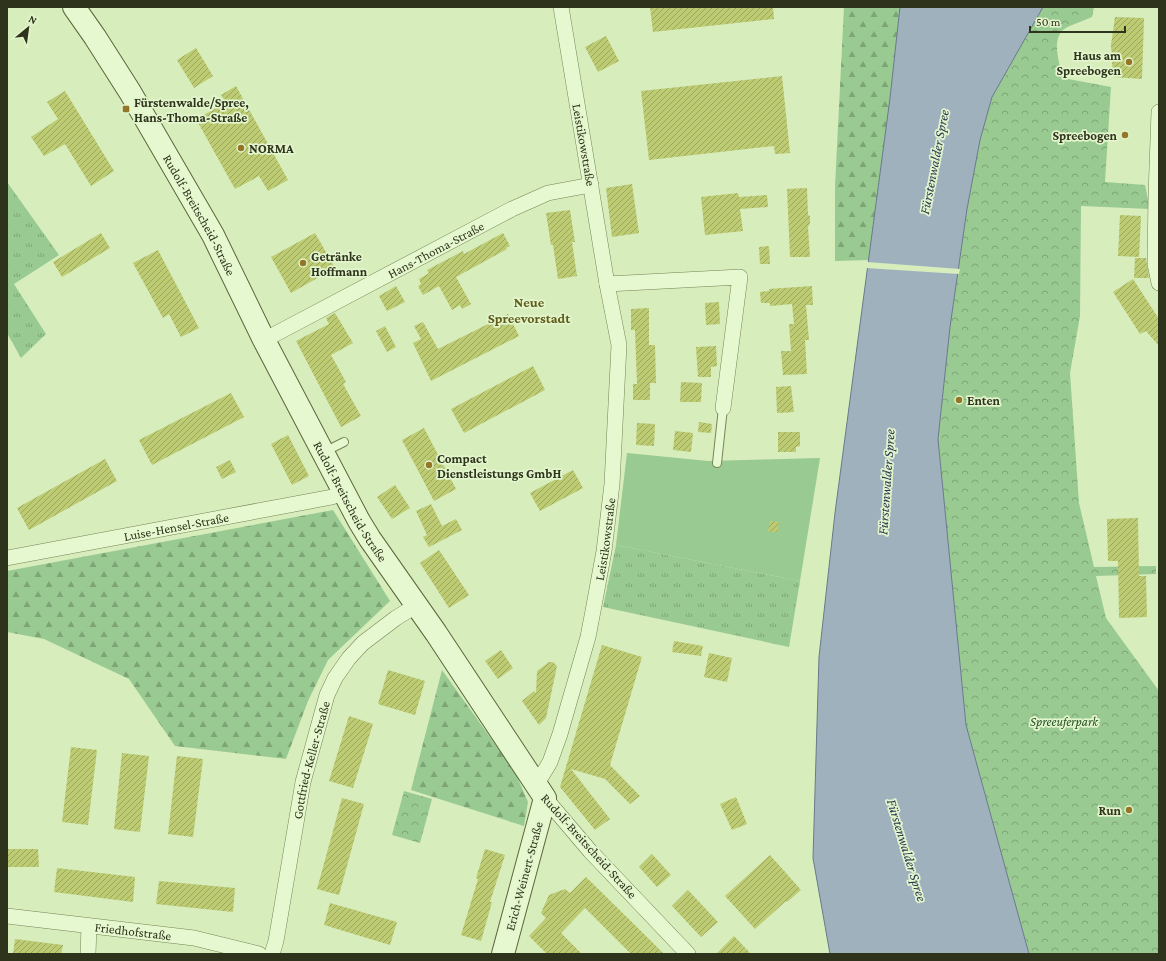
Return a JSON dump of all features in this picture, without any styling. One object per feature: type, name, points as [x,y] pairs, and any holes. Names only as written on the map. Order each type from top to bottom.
[{"type":"main road","name":"Rudolf-Breitscheid-Straße","points":[[74,7],[130,92],[213,235],[264,340],[343,492],[370,539],[417,605],[541,792]]},
{"type":"main road","name":"Erich-Weinert-Straße","points":[[503,954],[541,792]]},
{"type":"street","name":"Leistikowstraße","points":[[541,792],[560,734],[588,636],[604,551],[612,484],[619,345],[607,284],[561,7]]},
{"type":"street","points":[[1159,112],[1155,264],[1159,284]]},
{"type":"street","name":"Hans-Thoma-Straße","points":[[264,340],[512,209],[548,193],[591,185]]},
{"type":"street","points":[[607,284],[740,277],[723,408]]},
{"type":"street","name":"Luise-Hensel-Straße","points":[[7,558],[332,496],[343,492]]},
{"type":"street","name":"Gottfried-Keller-Straße","points":[[272,954],[276,941],[303,782],[327,695],[349,658],[363,643],[396,618],[417,605]]},
{"type":"street","name":"Rudolf-Breitscheid-Straße","points":[[541,792],[590,851],[688,954]]},
{"type":"street","name":"Friedhofstraße","points":[[7,916],[194,938],[258,954]]},
{"type":"street","points":[[88,954],[89,926]]},
{"type":"lane","points":[[717,463],[723,408]]},
{"type":"lane","points":[[323,453],[344,442]]},
{"type":"green space","points":[[844,7],[900,7],[869,260],[835,261],[835,186]]},
{"type":"green space","name":"Spreeuferpark","points":[[1043,7],[1094,7],[1092,17],[1065,28],[1059,35],[1057,53],[1063,78],[1111,87],[1105,182],[1145,185],[1150,209],[1081,206],[1080,316],[1070,373],[1079,503],[1094,567],[1156,566],[1156,574],[1096,576],[1106,618],[1159,691],[1159,954],[1029,954],[966,725],[938,439],[950,327],[967,209],[980,140],[992,97]]},
{"type":"green space","points":[[7,182],[59,255],[14,284],[46,334],[21,358],[7,333]]},
{"type":"green space","points":[[627,453],[708,461],[820,458],[800,581],[616,545]]},
{"type":"green space","points":[[333,510],[390,601],[328,660],[308,701],[286,759],[175,746],[129,679],[44,639],[7,632],[7,571]]},
{"type":"green space","points":[[616,545],[800,581],[789,647],[603,607]]},
{"type":"green space","points":[[442,670],[515,772],[528,802],[524,826],[411,790]]},
{"type":"green space","points":[[404,791],[432,799],[420,843],[392,835]]},
{"type":"water","name":"Fürstenwalder Spree","points":[[900,7],[1043,7],[992,97],[980,140],[967,209],[950,327],[938,439],[966,725],[1029,954],[830,954],[813,858],[819,657],[835,513],[890,98]]},
{"type":"pier","points":[[867,262],[960,269],[959,274],[866,268]]},
{"type":"building","points":[[650,7],[773,7],[774,19],[653,32]]},
{"type":"building","name":"Haus am Spreebogen","points":[[1115,17],[1144,18],[1142,79],[1113,77],[1111,45]]},
{"type":"building","points":[[606,36],[619,61],[598,72],[585,47]]},
{"type":"building","points":[[196,48],[213,76],[194,88],[177,60]]},
{"type":"building","points":[[782,76],[790,153],[775,154],[774,146],[649,160],[641,91]]},
{"type":"building","name":"NORMA","points":[[236,86],[288,180],[268,191],[259,176],[235,189],[196,119],[226,103],[221,95]]},
{"type":"building","points":[[65,91],[114,171],[91,186],[65,144],[44,156],[31,137],[58,119],[47,102]]},
{"type":"building","points":[[632,184],[639,233],[612,237],[606,188]]},
{"type":"building","points":[[807,188],[808,215],[810,216],[810,223],[808,227],[810,257],[790,257],[787,189]]},
{"type":"building","points":[[738,193],[739,197],[767,195],[768,207],[740,209],[743,231],[705,235],[701,197]]},
{"type":"building","points":[[570,210],[575,242],[572,242],[577,276],[558,279],[546,213]]},
{"type":"building","points":[[1120,215],[1141,216],[1139,257],[1118,256]]},
{"type":"building","points":[[101,233],[110,248],[62,277],[53,262]]},
{"type":"building","name":"Getränke Hoffmann","points":[[315,233],[335,268],[291,293],[271,257]]},
{"type":"building","points":[[503,233],[510,246],[506,248],[507,249],[456,277],[471,304],[462,309],[460,305],[452,310],[439,286],[423,295],[418,286],[421,284],[419,279],[429,273],[427,270],[463,251],[464,254]]},
{"type":"building","points":[[769,246],[770,264],[760,264],[759,247]]},
{"type":"building","points":[[158,250],[199,328],[181,337],[169,314],[163,318],[133,263]]},
{"type":"building","points":[[1135,258],[1146,258],[1149,278],[1134,278]]},
{"type":"building","points":[[1133,279],[1159,319],[1159,346],[1146,331],[1140,334],[1113,292]]},
{"type":"building","points":[[396,286],[405,302],[387,311],[379,296]]},
{"type":"building","points":[[812,286],[813,305],[806,305],[809,340],[805,340],[807,374],[783,375],[781,351],[791,351],[789,324],[794,324],[792,304],[770,306],[770,303],[761,303],[760,292],[769,291],[769,289]]},
{"type":"building","points":[[719,302],[720,324],[706,325],[705,303]]},
{"type":"building","points":[[649,308],[649,345],[655,345],[656,383],[650,383],[650,400],[633,400],[633,384],[637,384],[635,330],[631,330],[631,309]]},
{"type":"building","points":[[335,313],[353,343],[331,355],[346,382],[343,384],[361,416],[341,427],[296,341],[329,324],[326,318]]},
{"type":"building","points":[[508,314],[519,336],[431,381],[413,343],[421,339],[414,326],[423,322],[438,349]]},
{"type":"building","points":[[385,326],[396,347],[387,352],[376,331]]},
{"type":"building","points":[[716,346],[717,366],[711,367],[711,377],[698,377],[696,347]]},
{"type":"building","points":[[533,366],[545,390],[464,433],[451,409]]},
{"type":"building","points":[[681,382],[702,383],[701,402],[680,402]]},
{"type":"building","points":[[791,386],[794,412],[777,413],[776,387]]},
{"type":"building","points":[[231,393],[244,417],[152,465],[139,440]]},
{"type":"building","points":[[699,422],[712,424],[711,433],[698,432]]},
{"type":"building","points":[[637,423],[655,424],[654,446],[636,445]]},
{"type":"building","name":"Compact Dienstleistungs GmbH","points":[[424,428],[456,489],[434,501],[402,440]]},
{"type":"building","points":[[675,431],[693,433],[691,452],[673,450]]},
{"type":"building","points":[[778,432],[800,432],[800,446],[796,447],[796,452],[778,452]]},
{"type":"building","points":[[288,435],[309,476],[292,485],[271,444]]},
{"type":"building","points":[[105,459],[117,481],[29,530],[17,508]]},
{"type":"building","points":[[230,460],[236,472],[222,479],[216,467]]},
{"type":"building","points":[[573,470],[583,488],[540,511],[530,493]]},
{"type":"building","points":[[395,485],[410,508],[392,519],[377,497]]},
{"type":"building","points":[[431,504],[442,526],[456,519],[462,530],[429,547],[423,537],[427,535],[416,511]]},
{"type":"building","points":[[1138,518],[1139,576],[1146,576],[1147,617],[1119,618],[1118,561],[1108,561],[1107,519]]},
{"type":"building","points":[[770,521],[779,522],[778,533],[768,531]]},
{"type":"building","points":[[439,550],[469,595],[449,608],[420,563]]},
{"type":"building","points":[[674,641],[703,646],[701,656],[672,652]]},
{"type":"building","points":[[602,645],[642,657],[610,765],[640,796],[630,804],[605,779],[571,769],[610,819],[595,830],[560,787]]},
{"type":"building","points":[[501,650],[513,668],[498,679],[485,661]]},
{"type":"building","points":[[709,653],[732,658],[727,682],[704,677]]},
{"type":"building","points":[[549,662],[553,662],[557,666],[546,718],[539,725],[522,701],[534,691],[536,693],[537,671]]},
{"type":"building","points":[[388,670],[425,681],[415,715],[378,704]]},
{"type":"building","points":[[349,716],[373,724],[353,788],[329,781]]},
{"type":"building","points":[[71,747],[97,750],[88,825],[62,822]]},
{"type":"building","points":[[122,753],[149,756],[140,832],[114,829]]},
{"type":"building","points":[[177,756],[203,759],[193,837],[168,834]]},
{"type":"building","points":[[736,797],[747,824],[732,830],[720,804]]},
{"type":"building","points":[[342,798],[364,804],[339,895],[317,889]]},
{"type":"building","points":[[7,849],[38,849],[39,867],[7,867]]},
{"type":"building","points":[[485,849],[505,855],[490,902],[492,902],[481,941],[461,935],[478,879],[476,878]]},
{"type":"building","points":[[652,854],[671,875],[657,887],[639,867]]},
{"type":"building","points":[[770,855],[801,890],[787,902],[786,901],[755,929],[725,896]]},
{"type":"building","points":[[57,868],[135,877],[133,902],[54,892]]},
{"type":"building","points":[[586,877],[664,954],[631,954],[585,908],[561,933],[582,954],[547,954],[529,936],[546,918],[541,913],[549,895],[565,889],[570,893]]},
{"type":"building","points":[[159,881],[235,888],[233,912],[156,904]]},
{"type":"building","points":[[688,890],[718,922],[701,937],[672,906]]},
{"type":"building","points":[[330,903],[397,922],[390,945],[324,925]]},
{"type":"building","points":[[734,936],[751,954],[716,954]]},
{"type":"building","points":[[15,939],[63,945],[61,954],[13,954]]},
{"type":"place","name":"Haus am Spreebogen","points":[[1129,62]]},
{"type":"place","name":"Fürstenwalde/Spree, Hans-Thoma-Straße","points":[[126,109]]},
{"type":"place","name":"Spreebogen","points":[[1125,135]]},
{"type":"place","name":"NORMA","points":[[241,148]]},
{"type":"place","name":"Getränke Hoffmann","points":[[303,263]]},
{"type":"place","name":"Enten","points":[[959,400]]},
{"type":"place","name":"Compact Dienstleistungs GmbH","points":[[429,465]]},
{"type":"place","name":"Run","points":[[1129,810]]},
{"type":"district","name":"Neue Spreevorstadt","points":[[529,310]]}]
